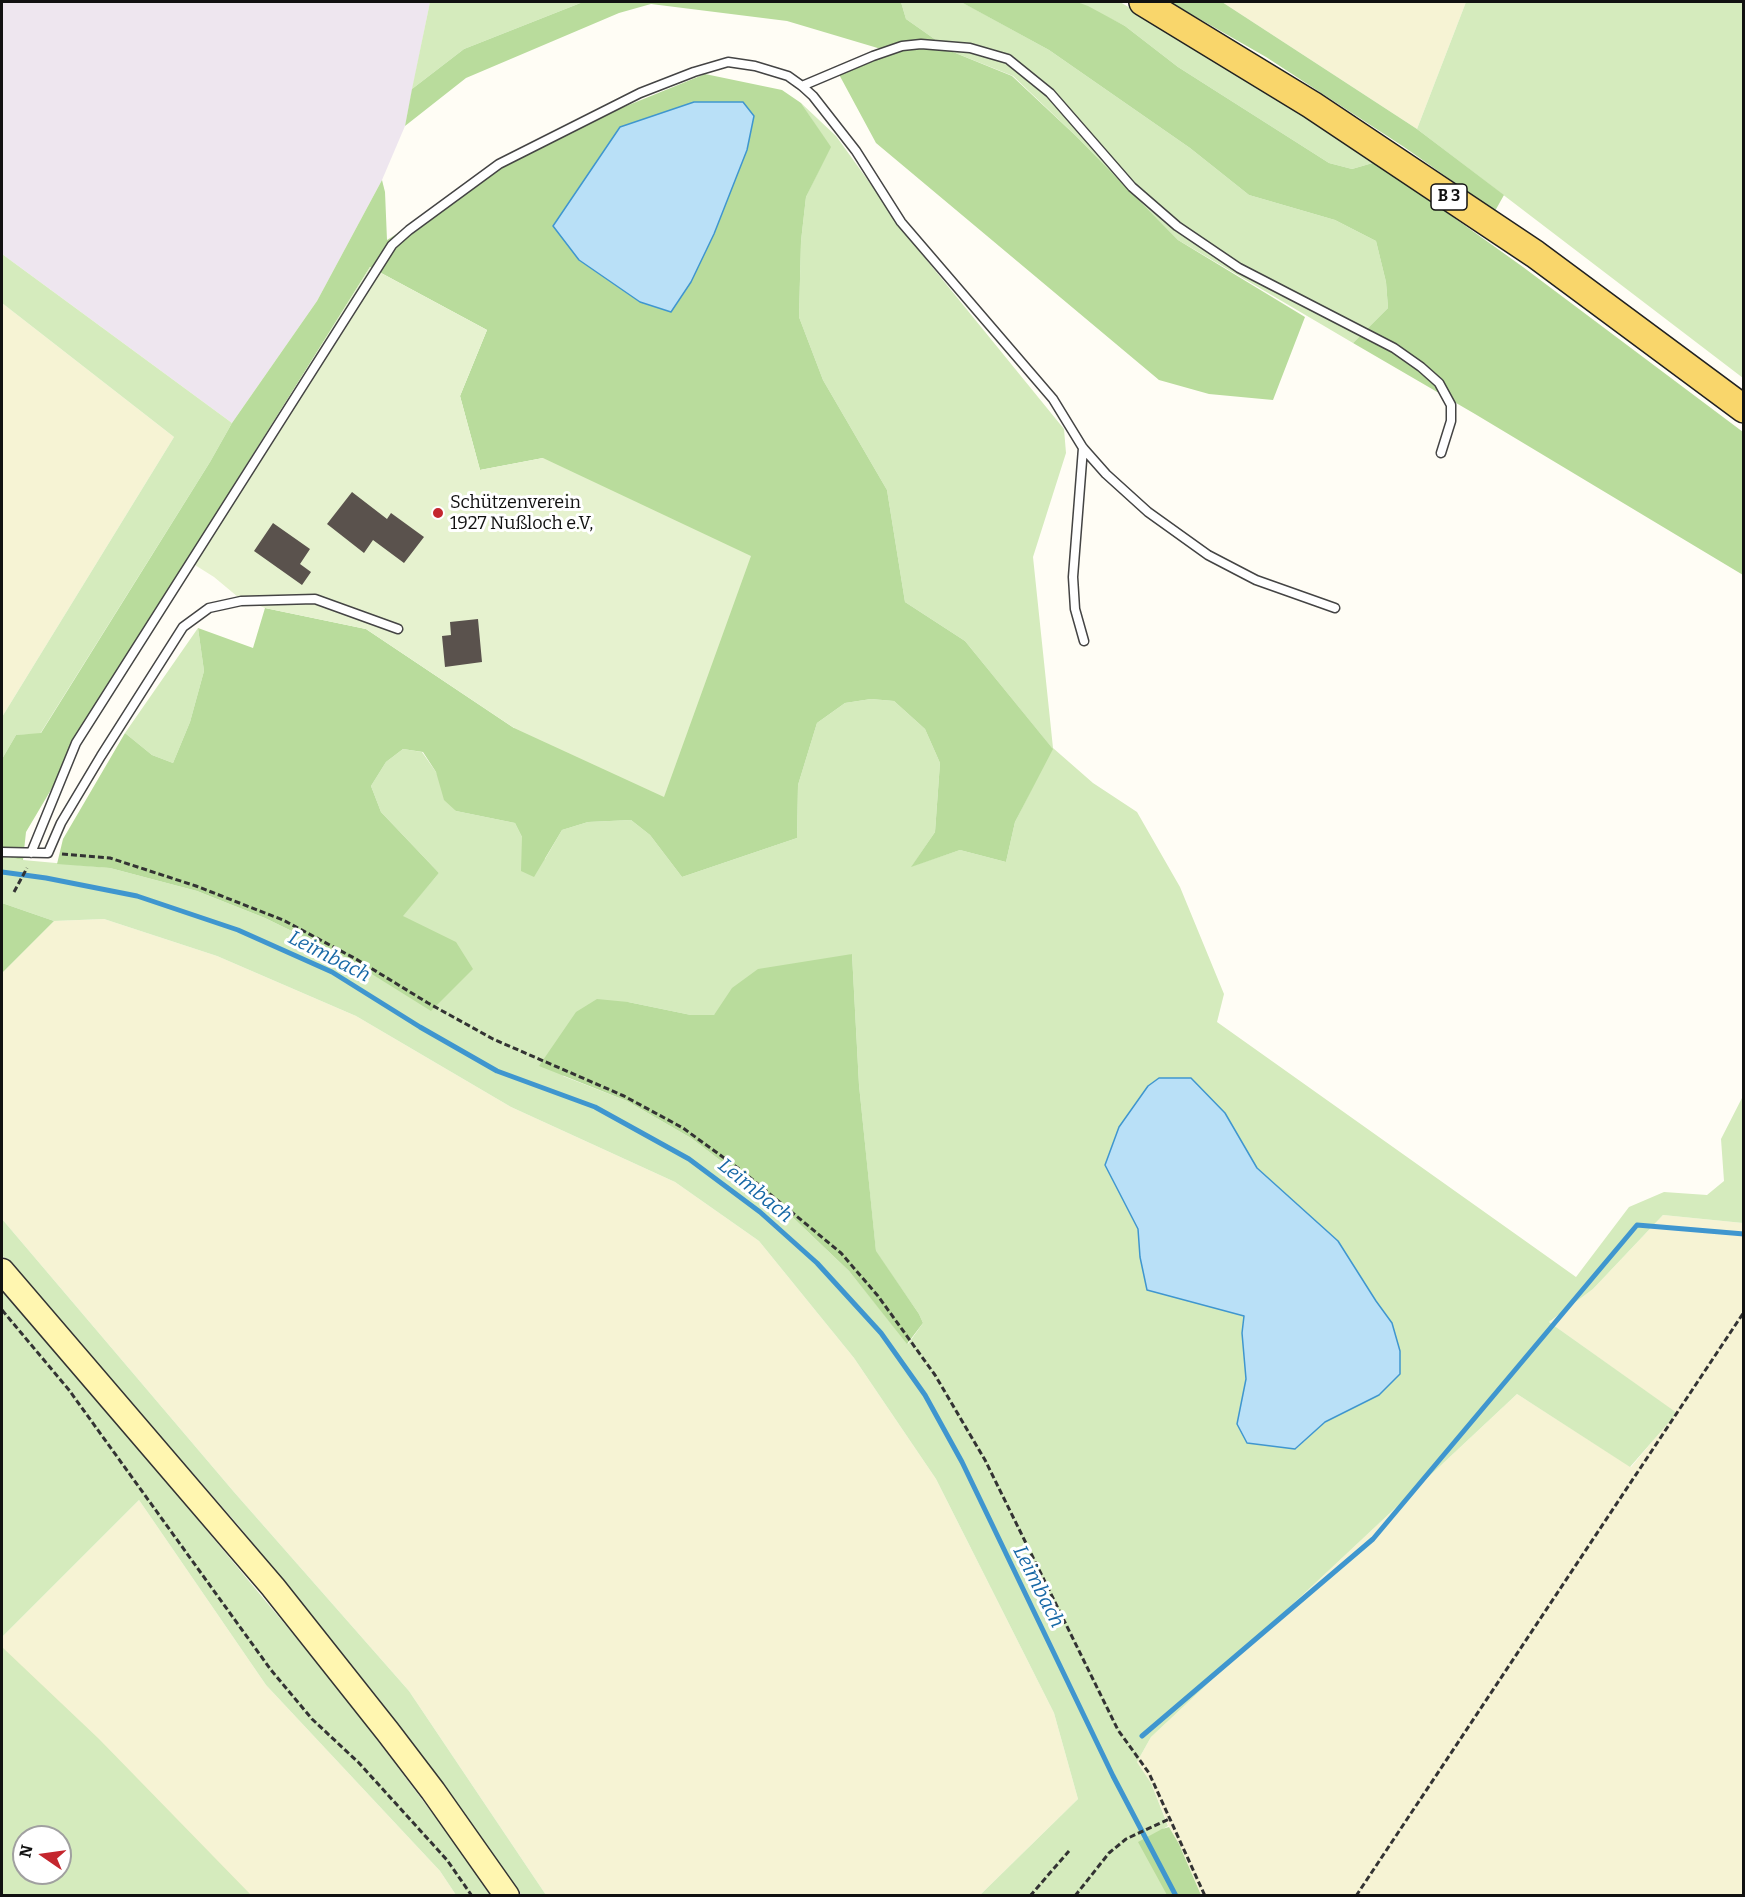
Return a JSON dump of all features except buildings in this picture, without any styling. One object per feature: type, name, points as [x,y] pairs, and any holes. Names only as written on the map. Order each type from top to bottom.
[{"type":"main road","name":"B 3","points":[[1143,2],[1312,105],[1535,254],[1743,409]]},
{"type":"street","points":[[2,1271],[279,1594],[433,1791],[507,1896]]},
{"type":"lane","points":[[802,86],[902,46],[921,44],[970,48],[1008,59],[1050,93],[1132,187],[1177,226],[1239,268],[1394,348],[1439,383],[1451,405],[1451,421],[1441,453]]},
{"type":"lane","points":[[31,853],[76,743],[392,245],[499,164],[640,93],[694,72],[728,62],[755,66],[788,76],[813,96],[856,151],[901,222],[1053,399],[1083,448],[1106,474],[1148,512],[1208,555],[1256,580],[1335,608]]},
{"type":"lane","points":[[1083,448],[1073,577],[1076,609],[1084,641]]},
{"type":"lane","points":[[2,852],[48,853],[62,823],[101,756],[183,627],[209,608],[241,601],[315,598],[398,629]]},
{"type":"path","points":[[48,853],[110,858],[196,886],[283,920],[356,959],[493,1039],[624,1096],[683,1128],[742,1171],[841,1253],[878,1296],[935,1375],[985,1460],[1118,1730],[1149,1773],[1204,1896]]},
{"type":"path","points":[[14,892],[27,868]]},
{"type":"path","points":[[2,1310],[69,1390],[270,1671],[312,1719],[358,1763],[447,1860],[472,1896]]},
{"type":"path","points":[[1356,1896],[1742,1318],[1743,1312]]},
{"type":"path","points":[[1075,1896],[1109,1853],[1126,1839],[1170,1819]]},
{"type":"path","points":[[1030,1896],[1069,1851]]},
{"type":"shaded area","points":[[2,2],[430,2],[405,126],[382,180],[317,301],[232,423],[2,254]]},
{"type":"shaded area","points":[[1222,2],[1466,2],[1417,129]]},
{"type":"shaded area","points":[[2,303],[174,437],[2,717]]},
{"type":"shaded area","points":[[104,919],[217,956],[356,1016],[511,1107],[675,1182],[759,1241],[854,1358],[936,1479],[1054,1713],[1078,1799],[980,1895],[546,1895],[409,1691],[234,1492],[2,1219],[2,973],[54,921]]},
{"type":"shaded area","points":[[1663,1215],[1743,1223],[1743,1895],[1201,1895],[1151,1783],[1137,1762],[1151,1737],[1517,1394],[1631,1467],[1676,1413],[1549,1322],[1593,1289]]},
{"type":"shaded area","points":[[139,1500],[266,1685],[440,1871],[456,1895],[207,1895],[2,1671],[2,1637]]},
{"type":"green space","points":[[430,2],[583,2],[464,49],[412,89]]},
{"type":"green space","points":[[583,2],[901,2],[906,19],[953,52],[1012,76],[1076,136],[1178,240],[1305,317],[1273,400],[1209,394],[1159,380],[876,143],[835,67],[881,49],[787,21],[651,4],[619,13],[466,78],[405,126],[412,89],[464,49]]},
{"type":"green space","points":[[901,2],[961,2],[967,5],[1049,50],[1190,148],[1249,195],[1335,220],[1376,241],[1386,282],[1388,308],[1353,343],[1178,240],[1076,136],[1013,76],[953,52],[906,19]]},
{"type":"green space","points":[[961,2],[1077,2],[1088,6],[1125,26],[1178,67],[1329,163],[1352,169],[1376,162],[1523,267],[1743,432],[1743,575],[1353,343],[1388,308],[1386,282],[1376,241],[1335,220],[1249,195],[1190,148],[1049,50]]},
{"type":"green space","points":[[1077,2],[1120,2],[1253,80],[1376,162],[1352,169],[1329,163],[1178,67],[1125,26]]},
{"type":"green space","points":[[1170,2],[1222,2],[1417,129],[1504,195],[1495,211],[1404,147],[1266,57]]},
{"type":"green space","points":[[1466,2],[1743,2],[1743,378],[1417,129]]},
{"type":"green space","points":[[705,74],[782,90],[801,103],[831,147],[806,197],[801,241],[799,317],[823,380],[887,490],[905,602],[965,641],[1053,749],[1015,822],[1006,862],[960,850],[911,867],[935,832],[940,763],[925,729],[894,701],[871,699],[845,703],[817,723],[798,785],[797,838],[682,877],[650,835],[631,820],[588,822],[562,830],[534,877],[521,871],[522,837],[515,823],[456,811],[444,800],[436,772],[423,752],[403,749],[386,762],[371,786],[381,812],[439,873],[403,916],[456,942],[473,969],[431,1011],[343,956],[265,918],[197,891],[110,868],[57,864],[63,839],[125,733],[152,755],[173,763],[190,722],[204,671],[198,628],[253,648],[265,608],[366,629],[514,728],[543,458],[480,470],[460,396],[487,330],[370,267],[187,560],[26,832],[23,860],[2,856],[2,759],[16,735],[41,733],[232,423],[317,301],[382,180],[385,192],[387,240],[500,169],[609,113]]},
{"type":"green space","points":[[801,103],[836,136],[916,247],[1064,429],[1066,453],[1033,557],[1053,748],[1093,783],[1137,812],[1180,887],[1224,994],[1217,1022],[1576,1277],[1629,1207],[1664,1192],[1707,1195],[1724,1181],[1721,1139],[1743,1096],[1743,1223],[1663,1215],[1593,1289],[1549,1322],[1677,1413],[1630,1467],[1517,1394],[1151,1737],[1137,1762],[1151,1783],[1168,1826],[1163,1829],[1195,1895],[980,1895],[1078,1799],[1054,1713],[936,1479],[854,1358],[759,1241],[675,1182],[511,1107],[356,1016],[217,956],[104,919],[54,921],[2,903],[2,856],[110,868],[197,891],[265,918],[343,956],[420,926],[402,916],[439,873],[381,812],[371,786],[386,762],[403,749],[422,752],[436,772],[456,811],[515,823],[522,837],[545,859],[562,830],[588,822],[631,820],[650,835],[682,877],[797,838],[798,785],[817,723],[845,703],[871,699],[894,701],[925,729],[940,763],[935,832],[912,866],[960,850],[1006,862],[1015,822],[1052,748],[965,641],[905,602],[887,490],[823,380],[799,317],[801,241],[806,197],[830,147]],"holes":[[[852,954],[859,1085],[876,1252],[923,1323],[908,1344],[849,1271],[784,1209],[691,1138],[627,1101],[563,1076],[628,1002],[691,1015],[714,1015]],[[1225,1113],[1257,1168],[1338,1241],[1392,1323],[1379,1395],[1325,1422],[1296,1449],[1237,1424],[1246,1379],[1242,1333],[1244,1316],[1147,1290],[1140,1257],[1138,1229],[1105,1165],[1119,1127]]]},
{"type":"green space","points":[[2,254],[232,423],[40,734],[16,735],[2,759],[2,717],[174,437],[2,303]]},
{"type":"green space","name":"Schützenverein 1927 Nußloch e.V,","points":[[370,267],[487,330],[460,396],[480,470],[543,458],[751,556],[664,797],[514,728],[366,629],[265,608],[238,597],[214,577],[187,560]]},
{"type":"green space","points":[[198,628],[204,671],[190,722],[173,763],[152,755],[125,733]]},
{"type":"green space","points":[[2,903],[54,921],[2,973]]},
{"type":"green space","points":[[852,954],[859,1085],[876,1251],[923,1323],[907,1344],[849,1271],[784,1209],[691,1138],[627,1101],[539,1066],[576,1012],[597,999],[628,1002],[691,1015],[714,1015],[732,988],[758,969]]},
{"type":"green space","points":[[2,1219],[234,1492],[409,1691],[546,1895],[522,1895],[379,1699],[238,1525],[2,1255]]},
{"type":"green space","points":[[2,1290],[93,1394],[339,1689],[478,1877],[485,1879],[496,1895],[456,1895],[440,1871],[266,1685],[139,1500],[2,1637]]},
{"type":"green space","points":[[2,1647],[99,1739],[251,1895],[2,1895]]},
{"type":"green space","points":[[1169,1827],[1179,1844],[1201,1895],[1167,1895],[1138,1842]]},
{"type":"water","points":[[694,102],[743,102],[754,116],[747,150],[714,234],[691,282],[671,312],[640,302],[579,260],[553,226],[620,127]]},
{"type":"water","points":[[1159,1078],[1191,1078],[1225,1113],[1257,1168],[1338,1241],[1392,1323],[1400,1351],[1400,1374],[1379,1395],[1325,1422],[1295,1449],[1247,1443],[1237,1424],[1246,1379],[1242,1333],[1244,1316],[1147,1290],[1140,1257],[1138,1229],[1105,1165],[1119,1127],[1148,1086]]},
{"type":"waterway","name":"Leimbach","points":[[2,872],[137,896],[238,930],[332,972],[420,1027],[497,1071],[595,1107],[689,1159],[760,1212],[817,1263],[881,1333],[925,1395],[962,1462],[1113,1776],[1176,1896]]},
{"type":"waterway","points":[[1142,1736],[1373,1539],[1637,1225],[1744,1234]]},
{"type":"place","name":"Schützenverein 1927 Nußloch e.V,","points":[[438,513]]}]
